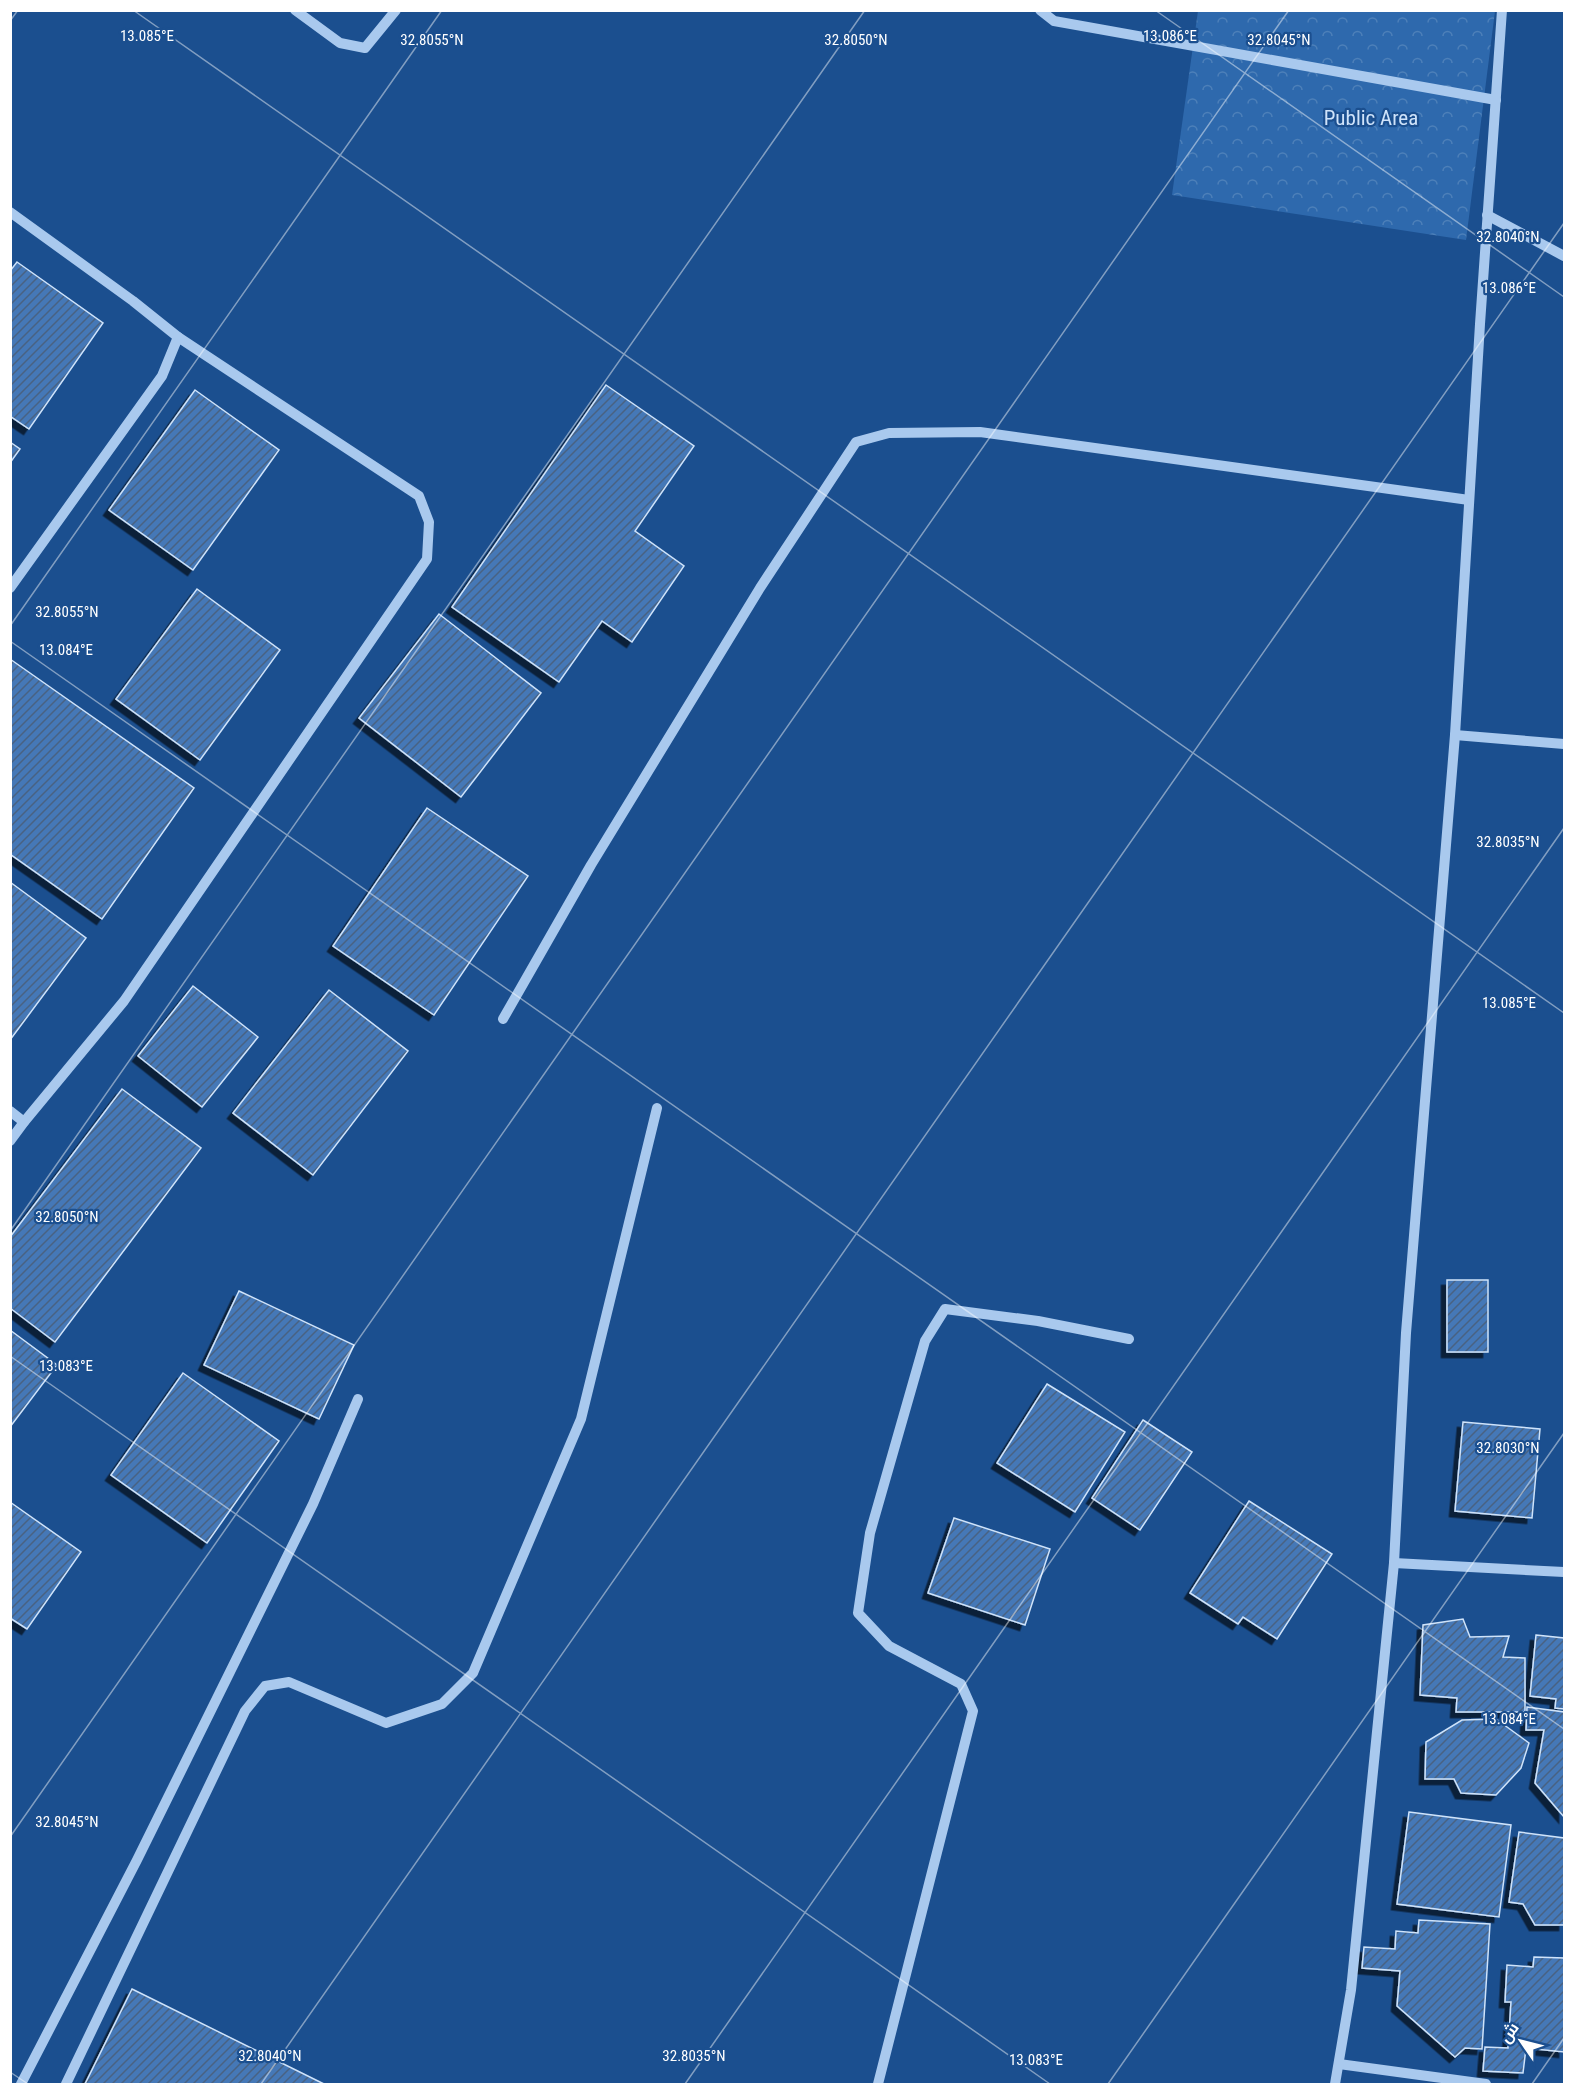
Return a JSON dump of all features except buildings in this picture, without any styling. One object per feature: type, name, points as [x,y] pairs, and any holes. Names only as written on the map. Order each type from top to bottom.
[{"type":"street","points":[[295,10],[340,43],[365,48],[396,10]]},
{"type":"street","points":[[1040,10],[1054,21],[1496,100]]},
{"type":"street","points":[[1335,2085],[1351,1990],[1394,1563],[1406,1333],[1455,735],[1502,10]]},
{"type":"street","points":[[10,212],[133,301],[178,337],[419,496],[429,522],[427,559],[124,1001],[10,1141]]},
{"type":"street","points":[[1487,215],[1564,256]]},
{"type":"street","points":[[10,588],[162,376],[178,337]]},
{"type":"street","points":[[503,1019],[591,865],[760,588],[856,442],[889,433],[980,432],[1469,500]]},
{"type":"street","points":[[1455,735],[1564,744]]},
{"type":"street","points":[[66,2085],[245,1711],[265,1686],[289,1682],[386,1724],[441,1704],[473,1673],[581,1419],[657,1108]]},
{"type":"street","points":[[10,1112],[24,1122]]},
{"type":"street","points":[[878,2085],[973,1711],[961,1684],[889,1646],[858,1613],[870,1533],[925,1341],[945,1309],[1038,1321],[1130,1339]]},
{"type":"street","points":[[21,2085],[137,1860],[302,1525],[358,1399]]},
{"type":"street","points":[[1394,1563],[1564,1572]]},
{"type":"street","points":[[1339,2064],[1486,2085]]},
{"type":"green space","name":"Public Area","points":[[1198,11],[1495,11],[1466,240],[1172,195]]}]
